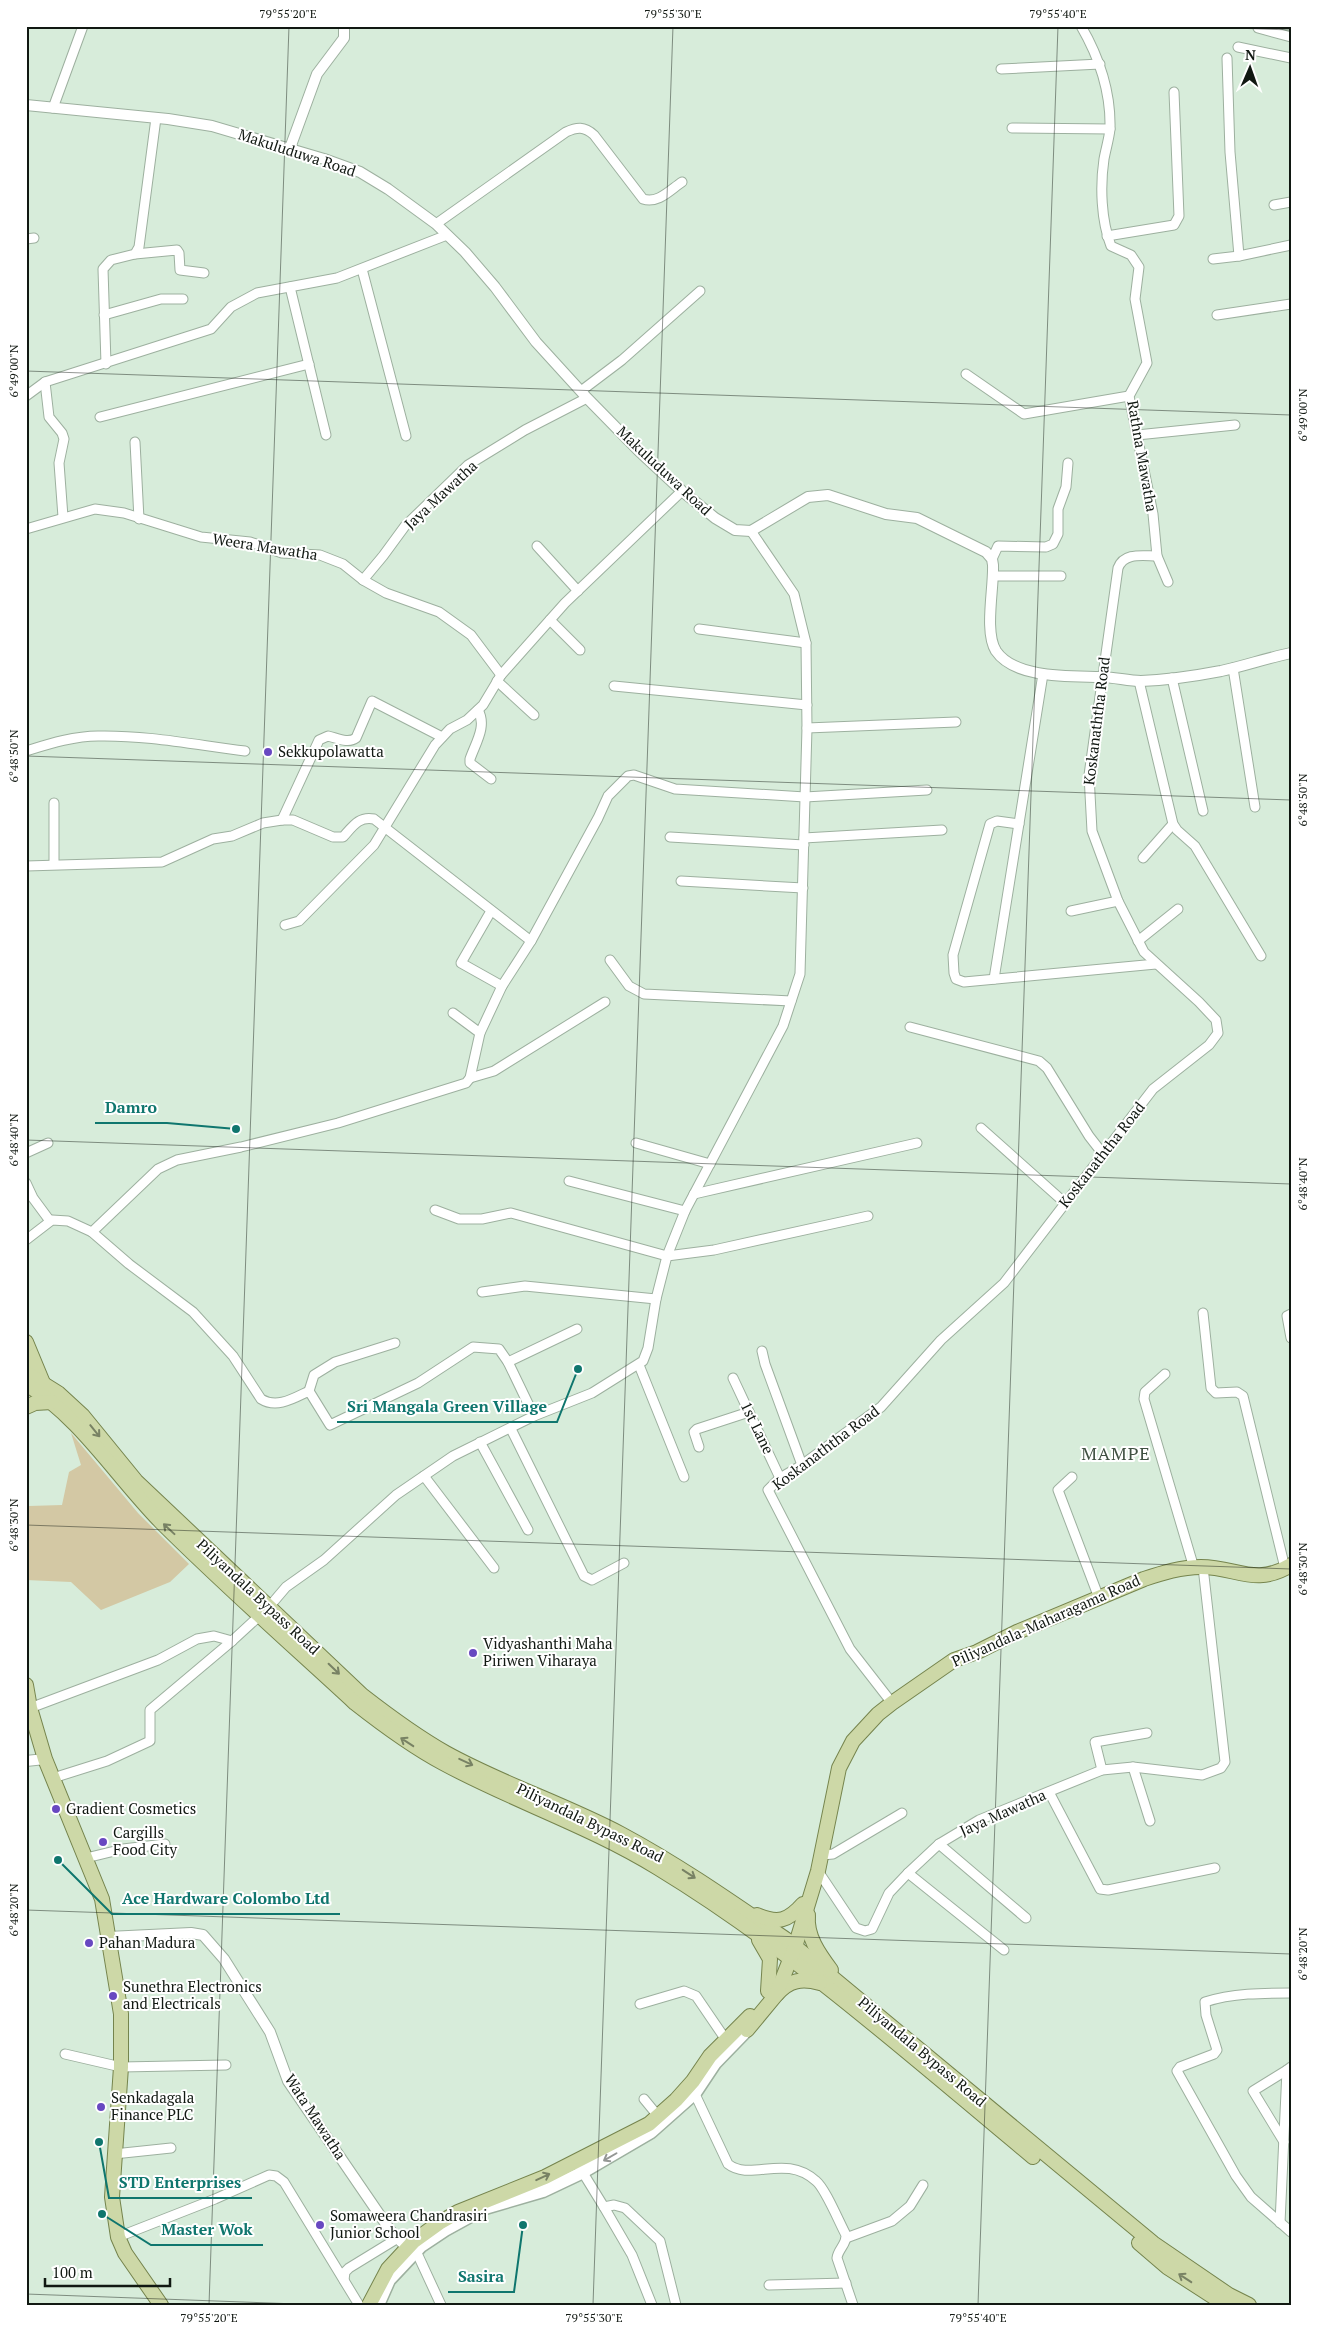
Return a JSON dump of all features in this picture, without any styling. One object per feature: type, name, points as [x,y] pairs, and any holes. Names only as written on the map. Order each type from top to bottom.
[{"type":"main road","points":[[26,1342],[43,1383]]},
{"type":"main road","name":"Piliyandala Bypass Road","points":[[26,1373],[43,1383],[83,1416],[136,1481],[355,1703],[407,1742],[444,1764],[616,1844],[717,1905],[752,1932],[788,1950],[844,1988],[1153,2243],[1229,2295],[1249,2305]]},
{"type":"main road","name":"Piliyandala Bypass Road","points":[[26,1384],[70,1417],[129,1489],[162,1522],[362,1695],[400,1724],[446,1753],[620,1834],[677,1866],[742,1909],[823,1984],[1167,2267],[1226,2305]]},
{"type":"main road","points":[[26,1407],[35,1403],[52,1402]]},
{"type":"main road","name":"Piliyandala-Maharagama Road","points":[[369,2305],[388,2269],[414,2240],[458,2212],[579,2167],[651,2132],[747,2030],[770,1995],[816,1878],[839,1768],[844,1755],[853,1741],[878,1714],[954,1660],[977,1652],[1017,1632],[1150,1576],[1198,1567],[1257,1576],[1276,1574],[1288,1566]]},
{"type":"main road","points":[[26,1685],[30,1708],[45,1759],[102,1899],[121,2014],[121,2067],[112,2197],[118,2237],[125,2253],[161,2305]]},
{"type":"main road","points":[[742,1909],[762,1918],[783,1920],[789,1918],[806,1903]]},
{"type":"main road","points":[[806,1903],[809,1932],[817,1952],[844,1988]]},
{"type":"main road","points":[[752,1932],[770,1959],[770,1995]]},
{"type":"main road","points":[[770,1995],[795,1980],[823,1984]]},
{"type":"main road","name":"Piliyandala-Maharagama Road","points":[[579,2167],[649,2124],[692,2089],[710,2056],[770,1995]]},
{"type":"main road","name":"Piliyandala-Maharagama Road","points":[[378,2305],[407,2246]]},
{"type":"street","points":[[54,108],[83,26]]},
{"type":"street","points":[[290,148],[317,74],[344,38],[344,26]]},
{"type":"street","points":[[1081,26],[1100,64],[1110,116],[1110,129],[1101,184],[1107,236],[1174,225],[1179,216],[1174,92]]},
{"type":"street","points":[[1258,28],[1291,37]]},
{"type":"street","points":[[1238,48],[1291,58]]},
{"type":"street","points":[[1227,58],[1230,152],[1239,256]]},
{"type":"street","points":[[1001,69],[1100,64]]},
{"type":"street","name":"Makuluduwa Road","points":[[26,104],[212,126],[290,148],[360,172],[395,194],[448,235],[495,288],[536,342],[584,395],[682,491],[725,525],[742,531],[750,531]]},
{"type":"street","points":[[135,254],[139,247],[156,118]]},
{"type":"street","points":[[436,224],[566,132],[578,127],[588,130],[594,135],[643,199],[654,200],[661,197],[682,182]]},
{"type":"street","points":[[1012,128],[1110,129]]},
{"type":"street","points":[[1274,205],[1291,202]]},
{"type":"street","points":[[26,396],[45,382],[106,364],[177,338],[211,330],[231,307],[257,293],[337,278],[448,235]]},
{"type":"street","name":"Rathna Mawatha","points":[[1107,236],[1111,246],[1131,255],[1139,267],[1135,299],[1148,363],[1129,396],[1152,514],[1157,556],[1168,582]]},
{"type":"street","points":[[1213,258],[1239,256],[1291,246]]},
{"type":"street","points":[[106,364],[103,278],[105,265],[111,260],[135,254],[177,250],[180,270],[204,273]]},
{"type":"street","points":[[362,269],[406,436]]},
{"type":"street","points":[[290,287],[326,435]]},
{"type":"street","name":"Jaya Mawatha","points":[[363,580],[384,556],[405,526],[468,465],[584,395],[700,291]]},
{"type":"street","points":[[104,315],[161,299],[183,299]]},
{"type":"street","points":[[1217,315],[1291,304]]},
{"type":"street","points":[[100,417],[308,364]]},
{"type":"street","points":[[966,374],[1024,414],[1129,396]]},
{"type":"street","points":[[45,382],[49,417],[62,433],[64,439],[59,463],[63,517]]},
{"type":"street","points":[[1137,435],[1235,425]]},
{"type":"street","points":[[134,442],[139,519]]},
{"type":"street","points":[[1068,463],[1066,487],[1058,509],[1058,534],[1053,544],[1046,547],[998,546],[992,559],[991,612],[993,645],[1000,656],[1010,663],[1043,674],[1139,681],[1172,678],[1233,668],[1291,653]]},
{"type":"street","points":[[285,924],[299,921],[374,844],[442,737],[450,729],[467,720],[483,705],[499,678],[550,620],[682,491]]},
{"type":"street","points":[[53,1778],[107,1761],[150,1741],[150,1710],[232,1642],[265,1611],[286,1587],[324,1560],[396,1495],[453,1456],[534,1416],[592,1393],[639,1365],[648,1348],[656,1299],[668,1256],[685,1211],[783,1026],[800,974],[806,797],[806,644],[794,594],[750,531],[808,497],[828,495],[886,514],[908,516],[927,522],[986,552],[992,559]]},
{"type":"street","name":"Weera Mawatha","points":[[26,529],[95,509],[124,513],[201,537],[250,542],[282,553],[320,555],[343,564],[363,580],[386,593],[439,612],[471,635],[499,678],[534,715]]},
{"type":"street","points":[[537,546],[578,591]]},
{"type":"street","name":"Koskanaththa Road","points":[[892,1703],[850,1649],[768,1490],[780,1478],[802,1465],[881,1407],[941,1340],[1004,1283],[1152,1089],[1210,1045],[1218,1033],[1216,1020],[1174,978],[1144,952],[1118,901],[1092,831],[1089,815],[1089,775],[1120,562],[1135,556],[1157,556]]},
{"type":"street","points":[[993,576],[1061,576]]},
{"type":"street","points":[[550,620],[580,650]]},
{"type":"street","points":[[698,629],[806,644]]},
{"type":"street","points":[[1233,668],[1255,807]]},
{"type":"street","points":[[994,979],[1043,674]]},
{"type":"street","points":[[1172,678],[1203,811]]},
{"type":"street","points":[[1139,681],[1173,824],[1195,846],[1261,956]]},
{"type":"street","points":[[614,686],[807,705]]},
{"type":"street","points":[[282,820],[319,740],[328,736],[346,741],[356,738],[372,701],[442,737]]},
{"type":"street","points":[[478,710],[482,718],[482,726],[470,758],[470,763],[491,779]]},
{"type":"street","points":[[807,728],[956,722]]},
{"type":"street","points":[[26,750],[58,742],[96,736],[136,737],[245,750]]},
{"type":"street","points":[[92,1232],[158,1169],[177,1160],[241,1147],[338,1123],[466,1083],[470,1078],[480,1032],[502,986],[531,941],[608,796],[628,776],[634,775],[676,789],[806,797],[927,790]]},
{"type":"street","points":[[54,803],[54,864]]},
{"type":"street","points":[[26,866],[162,862],[214,838],[232,836],[263,823],[282,820],[293,820],[333,837],[343,837],[359,820],[366,817],[374,819],[384,826],[531,941]]},
{"type":"street","points":[[1018,824],[997,821],[990,824],[953,955],[956,979],[964,982],[1156,964]]},
{"type":"street","points":[[1144,858],[1173,824]]},
{"type":"street","points":[[670,837],[804,842],[942,830]]},
{"type":"street","points":[[681,882],[803,888]]},
{"type":"street","points":[[1071,911],[1118,901]]},
{"type":"street","points":[[1138,941],[1178,909]]},
{"type":"street","points":[[491,910],[461,963],[502,986]]},
{"type":"street","points":[[610,960],[629,986],[644,994],[791,1001]]},
{"type":"street","points":[[470,1078],[494,1071],[605,1002]]},
{"type":"street","points":[[454,1013],[480,1032]]},
{"type":"street","points":[[910,1027],[1040,1061],[1047,1068],[1089,1136],[1103,1154]]},
{"type":"street","points":[[982,1128],[1065,1203]]},
{"type":"street","points":[[26,1153],[48,1142]]},
{"type":"street","points":[[636,1143],[710,1164]]},
{"type":"street","points":[[694,1194],[917,1143]]},
{"type":"street","points":[[569,1181],[685,1211]]},
{"type":"street","points":[[26,1183],[33,1198],[50,1221]]},
{"type":"street","points":[[435,1210],[459,1219],[482,1219],[511,1213],[668,1256],[714,1250],[868,1216]]},
{"type":"street","points":[[26,1240],[50,1221],[68,1222],[92,1232],[129,1264],[193,1312],[232,1356],[261,1399],[268,1403],[278,1404],[309,1391]]},
{"type":"street","points":[[482,1292],[525,1286],[656,1299]]},
{"type":"street","points":[[1203,1313],[1211,1388],[1216,1393],[1237,1392],[1243,1396],[1288,1566]]},
{"type":"street","points":[[1291,1314],[1288,1316],[1288,1319],[1291,1338]]},
{"type":"street","points":[[508,1362],[577,1329]]},
{"type":"street","points":[[394,1343],[335,1362],[314,1375],[309,1391],[330,1425],[418,1383],[473,1347],[499,1349],[508,1362],[534,1416]]},
{"type":"street","points":[[762,1351],[802,1465]]},
{"type":"street","points":[[639,1365],[684,1477]]},
{"type":"street","points":[[1165,1374],[1145,1392],[1144,1399],[1198,1567]]},
{"type":"street","name":"1st Lane","points":[[733,1378],[780,1478]]},
{"type":"street","points":[[700,1447],[694,1432],[697,1429],[749,1412]]},
{"type":"street","points":[[511,1429],[584,1576],[592,1580],[624,1563]]},
{"type":"street","points":[[480,1442],[528,1530]]},
{"type":"street","points":[[424,1476],[494,1568]]},
{"type":"street","points":[[1072,1477],[1058,1490],[1099,1598]]},
{"type":"street","name":"Jaya Mawatha","points":[[816,1878],[856,1928],[864,1931],[872,1929],[889,1893],[908,1873],[939,1844],[979,1820],[1102,1770],[1133,1767],[1202,1775],[1221,1768],[1225,1762],[1198,1567]]},
{"type":"street","points":[[30,1708],[158,1660],[197,1639],[214,1636],[232,1642]]},
{"type":"street","points":[[1102,1770],[1095,1742],[1146,1734]]},
{"type":"street","points":[[26,1761],[45,1759]]},
{"type":"street","points":[[1133,1767],[1150,1821]]},
{"type":"street","points":[[1049,1792],[1100,1889],[1108,1890],[1215,1868]]},
{"type":"street","points":[[822,1854],[832,1854],[902,1813]]},
{"type":"street","points":[[86,1858],[122,1849],[165,1844]]},
{"type":"street","points":[[939,1844],[1026,1918]]},
{"type":"street","points":[[908,1873],[1004,1950]]},
{"type":"street","name":"Wata Mawatha","points":[[108,1937],[191,1933],[203,1935],[212,1943],[270,2032],[288,2081],[390,2230],[407,2246]]},
{"type":"street","points":[[640,2004],[684,1991],[696,1996],[726,2040]]},
{"type":"street","points":[[1291,1994],[1268,1993],[1218,1998],[1205,2002],[1206,2016],[1217,2050],[1214,2054],[1180,2067],[1177,2071],[1236,2176],[1252,2197],[1291,2232]]},
{"type":"street","points":[[65,2054],[121,2067],[226,2065]]},
{"type":"street","points":[[1280,2223],[1289,2068]]},
{"type":"street","points":[[1284,2143],[1249,2092],[1289,2068]]},
{"type":"street","points":[[692,2089],[728,2164],[734,2169],[742,2171],[786,2167],[803,2172],[817,2182],[846,2238]]},
{"type":"street","points":[[644,2099],[658,2116]]},
{"type":"street","points":[[114,2154],[172,2148]]},
{"type":"street","points":[[579,2167],[632,2255],[652,2305]]},
{"type":"street","points":[[118,2237],[215,2199],[269,2175],[276,2176],[284,2182],[359,2305]]},
{"type":"street","points":[[853,2305],[837,2258],[838,2252],[846,2238],[892,2221],[910,2206],[923,2185]]},
{"type":"street","points":[[604,2207],[614,2205],[625,2208],[660,2241],[676,2305]]},
{"type":"street","points":[[344,2280],[349,2268],[407,2246],[441,2305]]},
{"type":"street","points":[[769,2284],[846,2284]]},
{"type":"shaded area","points":[[71,1433],[138,1513],[189,1564],[170,1582],[101,1610],[71,1582],[26,1580],[29,1506],[62,1505],[69,1472],[81,1465]]},
{"type":"place","name":"Sekkupolawatta","points":[[268,752]]},
{"type":"place","name":"Damro","points":[[236,1129]]},
{"type":"place","name":"Sri Mangala Green Village","points":[[578,1369]]},
{"type":"place","name":"Vidyashanthi Maha Piriwen Viharaya","points":[[473,1653]]},
{"type":"place","name":"Gradient Cosmetics","points":[[56,1809]]},
{"type":"place","name":"Cargills Food City","points":[[103,1842]]},
{"type":"place","name":"Ace Hardware Colombo Ltd","points":[[58,1860]]},
{"type":"place","name":"Pahan Madura","points":[[89,1943]]},
{"type":"place","name":"Sunethra Electronics and Electricals","points":[[113,1996]]},
{"type":"place","name":"Senkadagala Finance PLC","points":[[101,2107]]},
{"type":"place","name":"STD Enterprises","points":[[99,2142]]},
{"type":"place","name":"Master Wok","points":[[102,2214]]},
{"type":"place","name":"Somaweera Chandrasiri Junior School","points":[[320,2225]]},
{"type":"place","name":"Sasira","points":[[523,2225]]},
{"type":"district","name":"MAMPE","points":[[1116,1454]]}]
